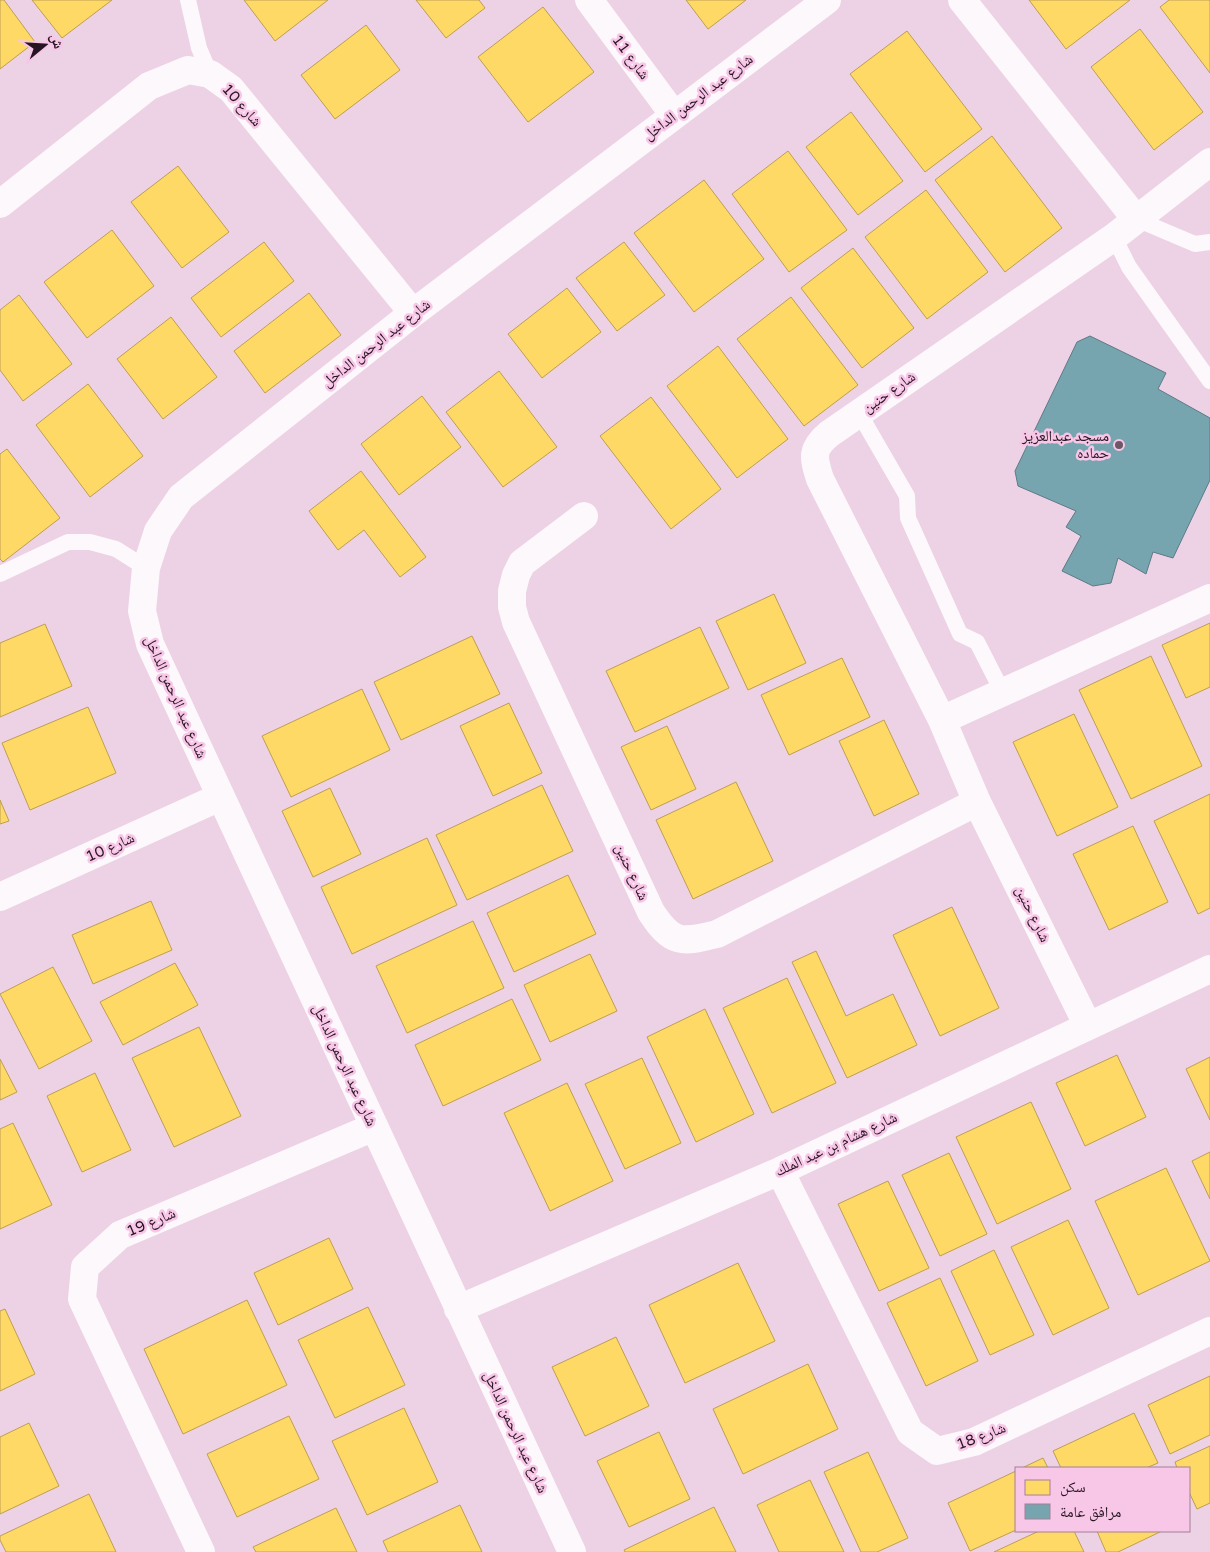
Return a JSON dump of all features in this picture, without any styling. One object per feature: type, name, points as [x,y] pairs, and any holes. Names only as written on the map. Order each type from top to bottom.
[{"type":"street","name":"شارع 11","points":[[589,0],[674,115]]},
{"type":"street","name":"شارع عبد الرحمن الداخل","points":[[572,1552],[150,644],[142,611],[146,568],[158,531],[181,496],[413,313],[827,0]]},
{"type":"street","points":[[962,0],[1136,219]]},
{"type":"street","name":"شارع 10","points":[[0,204],[149,86],[188,70],[210,74],[231,89],[413,313]]},
{"type":"street","name":"شارع حنين","points":[[1088,1026],[977,802],[942,720],[820,479],[814,462],[815,450],[820,441],[1114,237],[1210,162]]},
{"type":"street","name":"شارع حنين","points":[[584,516],[522,563],[516,575],[512,591],[512,607],[516,622],[651,912],[663,930],[680,940],[717,934],[977,802]]},
{"type":"street","points":[[942,720],[1210,598]]},
{"type":"street","name":"شارع 10","points":[[0,896],[220,797]]},
{"type":"street","name":"شارع هشام بن عبد الملك","points":[[458,1308],[780,1170],[1210,969]]},
{"type":"street","name":"شارع 19","points":[[201,1552],[82,1300],[85,1267],[120,1235],[374,1127]]},
{"type":"street","name":"شارع 18","points":[[780,1170],[910,1432],[936,1451],[974,1442],[1210,1331]]},
{"type":"lane","points":[[188,0],[199,48],[210,74]]},
{"type":"lane","points":[[1136,219],[1195,244],[1210,242]]},
{"type":"lane","points":[[1114,237],[1129,267],[1210,381]]},
{"type":"lane","points":[[859,413],[907,496],[908,518],[960,634],[977,642],[1003,693]]},
{"type":"lane","points":[[0,574],[68,542],[90,542],[116,549],[146,568]]},
{"type":"building: سكن","points":[[0,0],[4,0],[35,42],[0,69]]},
{"type":"building: سكن","points":[[32,0],[112,0],[62,38]]},
{"type":"building: سكن","points":[[244,0],[328,0],[275,41]]},
{"type":"building: سكن","points":[[416,0],[479,0],[485,8],[446,38]]},
{"type":"building: سكن","points":[[686,0],[746,0],[708,29]]},
{"type":"building: سكن","points":[[1029,0],[1130,0],[1066,49]]},
{"type":"building: سكن","points":[[1169,0],[1210,0],[1210,73],[1160,7]]},
{"type":"building: سكن","points":[[543,7],[594,72],[528,122],[478,57]]},
{"type":"building: سكن","points":[[366,25],[400,70],[335,119],[301,75]]},
{"type":"building: سكن","points":[[1140,29],[1203,112],[1154,150],[1091,67]]},
{"type":"building: سكن","points":[[907,31],[982,129],[925,172],[850,74]]},
{"type":"building: سكن","points":[[851,112],[903,181],[858,215],[806,147]]},
{"type":"building: سكن","points":[[992,136],[1062,228],[1005,272],[935,180]]},
{"type":"building: سكن","points":[[788,151],[847,230],[789,272],[732,194]]},
{"type":"building: سكن","points":[[178,166],[229,232],[182,268],[131,202]]},
{"type":"building: سكن","points":[[704,180],[764,259],[694,312],[634,233]]},
{"type":"building: سكن","points":[[926,190],[988,272],[927,319],[865,237]]},
{"type":"building: سكن","points":[[112,230],[154,286],[87,338],[44,282]]},
{"type":"building: سكن","points":[[264,242],[294,281],[221,337],[191,298]]},
{"type":"building: سكن","points":[[624,242],[665,295],[617,331],[576,278]]},
{"type":"building: سكن","points":[[853,248],[914,328],[862,368],[801,288]]},
{"type":"building: سكن","points":[[567,288],[601,332],[542,378],[508,334]]},
{"type":"building: سكن","points":[[309,293],[341,335],[265,393],[234,351]]},
{"type":"building: سكن","points":[[19,295],[72,364],[23,401],[0,370],[0,310]]},
{"type":"building: سكن","points":[[791,297],[858,385],[804,426],[737,339]]},
{"type":"building: سكن","points":[[171,317],[217,377],[163,419],[117,359]]},
{"type":"building: سكن","points":[[718,346],[788,439],[737,478],[667,386]]},
{"type":"building: سكن","points":[[499,371],[557,447],[503,487],[446,412]]},
{"type":"building: سكن","points":[[88,384],[143,456],[90,497],[36,425]]},
{"type":"building: سكن","points":[[422,396],[461,447],[399,495],[361,444]]},
{"type":"building: سكن","points":[[651,397],[721,489],[671,529],[600,436]]},
{"type":"building: سكن","points":[[7,449],[60,518],[3,562],[0,559],[0,454]]},
{"type":"building: سكن","points":[[361,471],[426,557],[400,577],[364,530],[338,550],[309,511]]},
{"type":"building: سكن","points":[[774,594],[806,663],[748,690],[716,621]]},
{"type":"building: سكن","points":[[1210,623],[1210,687],[1186,698],[1162,645]]},
{"type":"building: سكن","points":[[45,624],[72,686],[0,717],[0,643]]},
{"type":"building: سكن","points":[[700,627],[729,688],[635,732],[606,671]]},
{"type":"building: سكن","points":[[472,636],[500,694],[401,740],[374,682]]},
{"type":"building: سكن","points":[[1151,656],[1202,766],[1131,799],[1079,690]]},
{"type":"building: سكن","points":[[842,658],[870,717],[789,755],[761,695]]},
{"type":"building: سكن","points":[[362,689],[390,750],[291,797],[262,736]]},
{"type":"building: سكن","points":[[509,703],[542,773],[493,796],[460,726]]},
{"type":"building: سكن","points":[[88,707],[116,773],[30,810],[2,743]]},
{"type":"building: سكن","points":[[1074,714],[1118,807],[1057,836],[1013,742]]},
{"type":"building: سكن","points":[[884,720],[919,794],[874,816],[839,741]]},
{"type":"building: سكن","points":[[667,726],[696,789],[651,810],[621,747]]},
{"type":"building: سكن","points":[[736,782],[773,861],[693,899],[656,820]]},
{"type":"building: سكن","points":[[542,785],[573,851],[467,900],[436,835]]},
{"type":"building: سكن","points":[[330,788],[361,854],[313,877],[282,811]]},
{"type":"building: سكن","points":[[1210,794],[1210,908],[1198,914],[1154,821]]},
{"type":"building: سكن","points":[[0,800],[9,821],[0,824]]},
{"type":"building: سكن","points":[[1133,826],[1168,902],[1109,930],[1073,854]]},
{"type":"building: سكن","points":[[427,838],[457,905],[352,954],[321,887]]},
{"type":"building: سكن","points":[[568,875],[596,934],[514,972],[487,913]]},
{"type":"building: سكن","points":[[151,901],[172,950],[93,984],[72,935]]},
{"type":"building: سكن","points":[[952,907],[999,1008],[940,1036],[893,935]]},
{"type":"building: سكن","points":[[473,921],[504,988],[407,1033],[376,966]]},
{"type":"building: سكن","points":[[816,951],[846,1016],[893,994],[917,1045],[847,1078],[792,962]]},
{"type":"building: سكن","points":[[590,954],[617,1011],[550,1042],[524,985]]},
{"type":"building: سكن","points":[[175,963],[198,1005],[123,1045],[100,1002]]},
{"type":"building: سكن","points":[[53,967],[92,1041],[39,1069],[0,994]]},
{"type":"building: سكن","points":[[787,978],[836,1083],[772,1113],[723,1008]]},
{"type":"building: سكن","points":[[512,999],[541,1060],[443,1106],[415,1045]]},
{"type":"building: سكن","points":[[705,1009],[754,1114],[696,1142],[647,1037]]},
{"type":"building: سكن","points":[[199,1027],[241,1116],[174,1147],[132,1058]]},
{"type":"building: سكن","points":[[1117,1055],[1146,1117],[1085,1146],[1056,1083]]},
{"type":"building: سكن","points":[[1210,1057],[1210,1120],[1186,1069]]},
{"type":"building: سكن","points":[[642,1058],[681,1143],[625,1169],[585,1084]]},
{"type":"building: سكن","points":[[0,1059],[17,1092],[0,1100]]},
{"type":"building: سكن","points":[[95,1073],[131,1150],[82,1172],[47,1096]]},
{"type":"building: سكن","points":[[567,1083],[613,1181],[550,1211],[504,1113]]},
{"type":"building: سكن","points":[[1031,1102],[1071,1189],[997,1224],[956,1137]]},
{"type":"building: سكن","points":[[13,1123],[52,1205],[0,1229],[0,1129]]},
{"type":"building: سكن","points":[[1210,1152],[1210,1199],[1192,1161]]},
{"type":"building: سكن","points":[[949,1153],[987,1234],[940,1256],[902,1175]]},
{"type":"building: سكن","points":[[1166,1168],[1210,1261],[1138,1295],[1095,1201]]},
{"type":"building: سكن","points":[[888,1181],[929,1268],[879,1291],[838,1204]]},
{"type":"building: سكن","points":[[1068,1220],[1109,1308],[1053,1335],[1011,1247]]},
{"type":"building: سكن","points":[[329,1238],[353,1289],[278,1325],[254,1273]]},
{"type":"building: سكن","points":[[994,1250],[1034,1335],[990,1355],[951,1271]]},
{"type":"building: سكن","points":[[738,1263],[775,1341],[685,1383],[649,1305]]},
{"type":"building: سكن","points":[[940,1278],[978,1361],[926,1386],[887,1303]]},
{"type":"building: سكن","points":[[247,1300],[287,1385],[183,1434],[144,1349]]},
{"type":"building: سكن","points":[[368,1307],[405,1385],[335,1418],[298,1340]]},
{"type":"building: سكن","points":[[5,1309],[35,1374],[0,1391],[0,1311]]},
{"type":"building: سكن","points":[[616,1337],[649,1406],[585,1436],[552,1367]]},
{"type":"building: سكن","points":[[808,1364],[838,1429],[743,1474],[713,1409]]},
{"type":"building: سكن","points":[[1210,1376],[1210,1435],[1170,1454],[1148,1405]]},
{"type":"building: سكن","points":[[404,1408],[438,1482],[367,1515],[332,1441]]},
{"type":"building: سكن","points":[[1134,1413],[1158,1463],[1148,1467],[1061,1467],[1053,1451]]},
{"type":"building: سكن","points":[[289,1416],[319,1479],[237,1517],[207,1454]]},
{"type":"building: سكن","points":[[29,1423],[59,1486],[0,1514],[0,1437]]},
{"type":"building: سكن","points":[[659,1432],[690,1499],[629,1527],[597,1461]]},
{"type":"building: سكن","points":[[1210,1446],[1210,1503],[1197,1509],[1190,1494],[1190,1467],[1177,1467],[1175,1462]]},
{"type":"building: سكن","points":[[868,1452],[908,1538],[877,1552],[861,1552],[824,1472]]},
{"type":"building: سكن","points":[[1043,1458],[1048,1467],[1024,1467]]},
{"type":"building: سكن","points":[[1015,1471],[1015,1530],[970,1551],[948,1503]]},
{"type":"building: سكن","points":[[810,1480],[844,1552],[779,1552],[757,1505]]},
{"type":"building: سكن","points":[[89,1494],[116,1552],[6,1552],[0,1536]]},
{"type":"building: سكن","points":[[460,1505],[482,1552],[388,1552],[383,1541]]},
{"type":"building: سكن","points":[[714,1507],[736,1552],[625,1552],[624,1550]]},
{"type":"building: سكن","points":[[336,1508],[357,1552],[256,1552],[253,1547]]},
{"type":"building: سكن","points":[[1037,1532],[1074,1532],[1084,1552],[994,1552]]},
{"type":"building: سكن","points":[[1097,1532],[1160,1532],[1118,1552],[1106,1552]]},
{"type":"building: مرافق عامة","name":"مسجد عبدالعزيز حماده","points":[[1090,336],[1166,373],[1158,389],[1210,418],[1210,480],[1173,558],[1153,552],[1146,574],[1118,558],[1111,583],[1093,586],[1062,571],[1081,536],[1066,527],[1076,511],[1018,486],[1015,471],[1077,342]]},
{"type":"place","name":"مسجد عبدالعزيز حماده","points":[[1119,445]]}]
